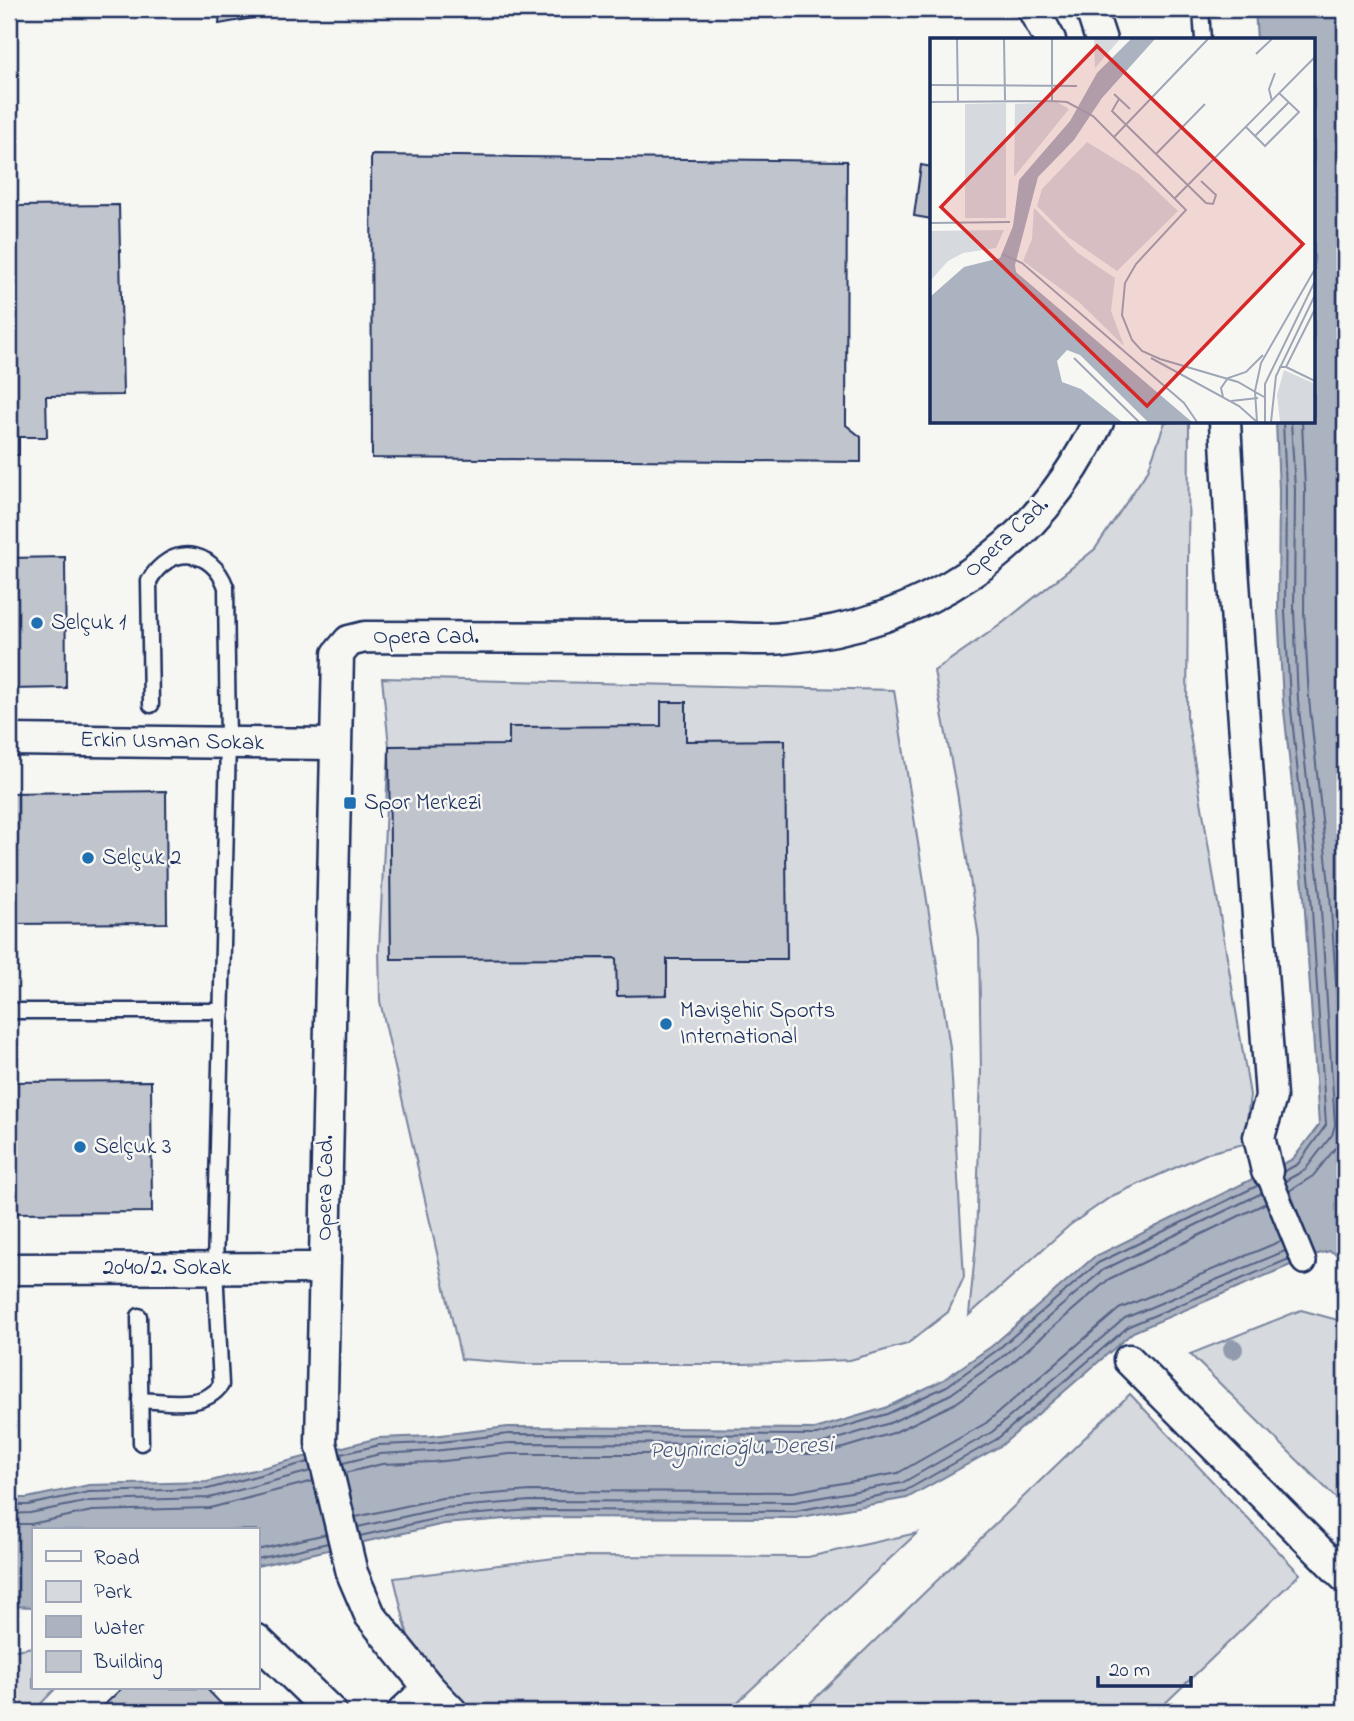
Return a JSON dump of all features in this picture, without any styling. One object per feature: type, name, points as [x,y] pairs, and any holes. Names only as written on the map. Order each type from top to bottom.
[{"type":"street","points":[[1033,9],[1049,38]]},
{"type":"street","points":[[1091,9],[1100,38]]},
{"type":"street","name":"Opera Cad.","points":[[452,1712],[370,1615],[352,1573],[321,1443],[338,654],[349,641],[357,638],[782,639],[852,628],[910,608],[959,582],[994,557],[1062,486],[1097,424]]},
{"type":"street","points":[[1226,424],[1234,582],[1271,1097],[1259,1137],[1267,1171],[1304,1262]]},
{"type":"street","name":"Erkin Usman Sokak","points":[[9,740],[335,744]]},
{"type":"street","name":"2040/2. Sokak","points":[[9,1269],[324,1268]]},
{"type":"street","points":[[1129,1360],[1345,1577]]},
{"type":"street","points":[[259,1642],[331,1712]]},
{"type":"street","points":[[403,1712],[429,1688]]},
{"type":"lane","points":[[1201,9],[1203,38]]},
{"type":"lane","points":[[140,1400],[195,1402],[212,1395],[221,1385],[215,1268],[228,743],[226,587],[222,575],[214,565],[191,555],[166,560],[156,569],[149,581],[151,705]]},
{"type":"lane","points":[[9,1011],[222,1011]]},
{"type":"lane","points":[[139,1316],[141,1443]]},
{"type":"green space","points":[[1164,424],[1189,424],[1187,717],[1250,1095],[1244,1144],[1208,1153],[1112,1196],[1070,1225],[969,1315],[976,1243],[981,1073],[979,939],[957,792],[934,671],[1000,625],[1095,549],[1148,470]]},
{"type":"green space","name":"Mavişehir Sports International","points":[[382,678],[894,690],[950,1047],[964,1277],[948,1312],[907,1344],[850,1360],[745,1364],[525,1364],[461,1359],[380,1001],[379,949],[389,746]]},
{"type":"green space","points":[[1301,1310],[1345,1322],[1345,1507],[1190,1354]]},
{"type":"green space","points":[[1130,1394],[1300,1574],[1156,1712],[801,1712]]},
{"type":"green space","points":[[917,1533],[727,1712],[472,1712],[413,1657],[394,1578],[571,1556],[808,1557]]},
{"type":"green space","points":[[32,1647],[32,1690],[54,1690],[33,1712],[9,1712],[9,1651]]},
{"type":"water","name":"Peynircioğlu Deresi","points":[[1255,9],[1345,9],[1345,1258],[1330,1251],[1314,1255],[1133,1332],[1002,1445],[907,1498],[796,1518],[531,1517],[444,1524],[259,1566],[259,1528],[32,1528],[32,1607],[9,1606],[9,1498],[27,1498],[89,1485],[207,1482],[378,1438],[432,1436],[508,1427],[815,1429],[885,1408],[943,1380],[992,1346],[1094,1257],[1293,1159],[1319,1125],[1304,896],[1283,701],[1278,612],[1279,490],[1276,424],[1316,424],[1316,38],[1257,38]]},
{"type":"building","points":[[220,9],[302,9],[219,24]]},
{"type":"building","points":[[9,98],[13,206],[119,205],[123,395],[46,396],[47,437],[19,437],[19,455],[9,455]]},
{"type":"building","points":[[371,155],[847,161],[846,425],[861,437],[861,462],[372,458]]},
{"type":"building","points":[[921,165],[930,167],[930,219],[914,216]]},
{"type":"building","name":"Selçuk 1","points":[[65,557],[66,688],[9,689],[9,558]]},
{"type":"building","points":[[661,702],[686,702],[686,741],[785,740],[787,959],[667,959],[667,995],[617,996],[616,958],[391,959],[389,746],[509,745],[509,727],[661,726]]},
{"type":"building","name":"Selçuk 2","points":[[166,791],[167,923],[9,924],[9,793]]},
{"type":"building","name":"Selçuk 3","points":[[151,1081],[152,1212],[9,1213],[9,1082]]},
{"type":"building","points":[[120,1690],[208,1690],[229,1712],[97,1712]]},
{"type":"place","name":"Selçuk 1","points":[[37,623]]},
{"type":"place","name":"Spor Merkezi","points":[[350,803]]},
{"type":"place","name":"Selçuk 2","points":[[88,858]]},
{"type":"place","name":"Mavişehir Sports International","points":[[666,1024]]},
{"type":"place","name":"Selçuk 3","points":[[80,1147]]}]
